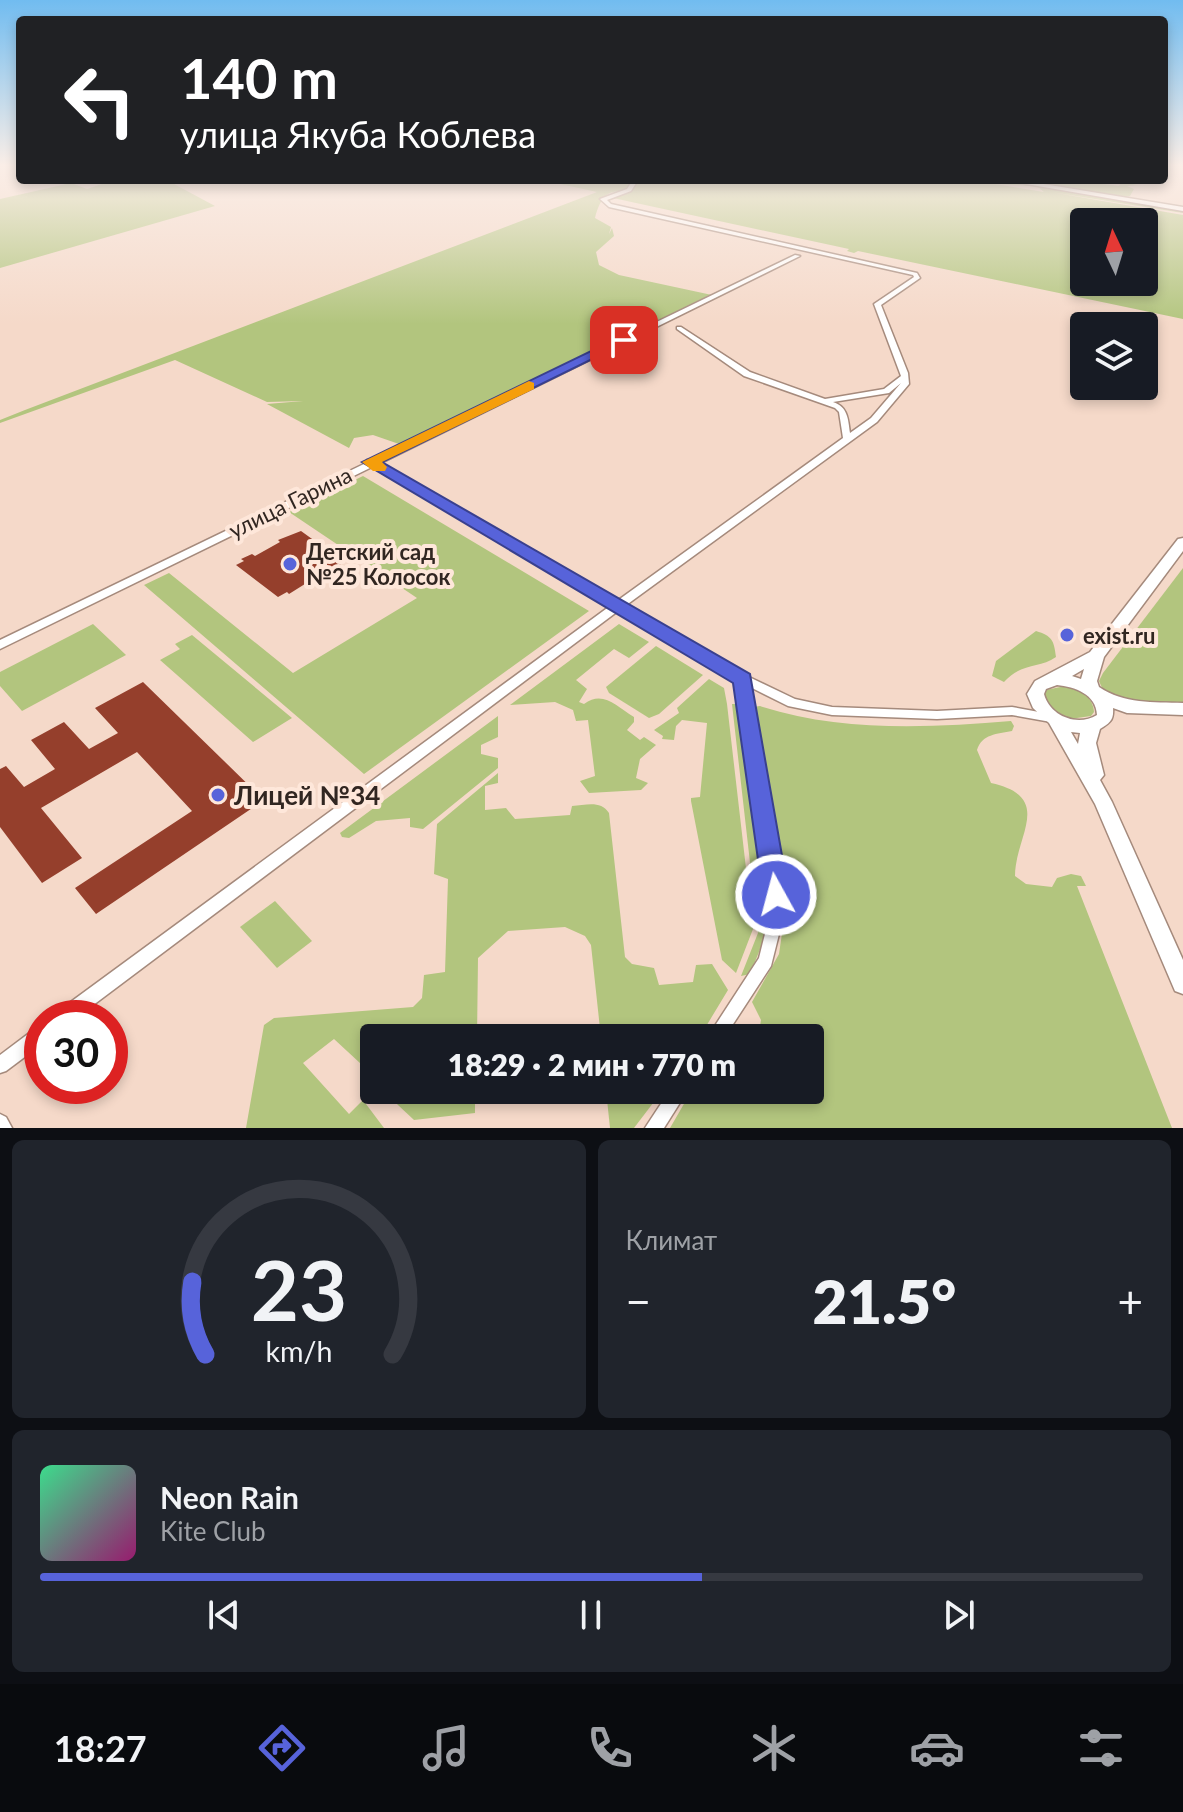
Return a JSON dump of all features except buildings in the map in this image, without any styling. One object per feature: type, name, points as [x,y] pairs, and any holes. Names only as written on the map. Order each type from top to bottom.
[{"type":"main road","points":[[1100,720],[1089,681],[1096,656],[1183,542]]},
{"type":"main road","points":[[1096,656],[1039,685],[1035,698],[1054,719],[1103,802],[1183,984]]},
{"type":"main road","points":[[1052,680],[1067,680],[1127,707],[1183,709]]},
{"type":"main road","points":[[1054,719],[1080,728],[1127,707]]},
{"type":"main road","points":[[1100,720],[1087,732],[1086,742],[1103,802]]},
{"type":"street","points":[[87,1000],[874,420],[905,384],[904,372],[877,304],[917,278],[913,272],[671,219]]},
{"type":"street","name":"улица Гарина","points":[[0,645],[797,256]]},
{"type":"street","points":[[679,328],[747,374],[826,400],[843,412],[847,438]]},
{"type":"street","points":[[826,400],[886,391],[897,384],[904,372]]},
{"type":"street","points":[[370,462],[743,679],[792,703],[832,711],[924,715],[1012,711],[1054,719]]},
{"type":"street","points":[[725,1024],[766,961],[777,914],[774,876],[743,679]]},
{"type":"street","points":[[1012,711],[1035,698]]},
{"type":"street","points":[[0,1065],[24,1047]]},
{"type":"street","points":[[654,1128],[670,1104]]},
{"type":"green space","points":[[0,219],[171,219],[0,268]]},
{"type":"green space","points":[[527,219],[596,219],[611,227],[609,234],[612,228],[614,236],[596,252],[599,265],[619,275],[712,295],[399,444],[373,435],[354,438],[349,448],[267,404],[303,401],[267,402],[175,360],[0,423],[0,420]]},
{"type":"green space","points":[[709,219],[1070,219],[1070,295],[858,251],[847,251],[849,249]]},
{"type":"green space","points":[[1158,219],[1183,219],[1183,319],[1073,296],[1158,296]]},
{"type":"green space","points":[[363,476],[589,611],[364,774],[144,585],[169,573],[293,673],[417,598],[289,512]]},
{"type":"green space","points":[[1183,568],[1183,704],[1129,701],[1103,690],[1099,681],[1103,673]]},
{"type":"green space","points":[[93,624],[126,655],[22,711],[0,686],[0,672]]},
{"type":"green space","points":[[619,624],[649,642],[629,658],[614,649],[576,680],[587,689],[579,702],[584,704],[603,699],[615,704],[634,717],[627,730],[640,740],[644,737],[656,745],[640,759],[636,778],[648,783],[641,790],[589,793],[580,781],[595,776],[588,720],[576,721],[573,710],[555,702],[510,705]]},
{"type":"green space","points":[[1036,631],[1051,640],[1056,657],[1017,671],[1004,682],[992,676],[996,661]]},
{"type":"green space","points":[[192,635],[292,718],[253,742],[160,660],[180,649],[175,644]]},
{"type":"green space","points":[[656,646],[703,675],[659,714],[649,718],[609,693],[606,687]]},
{"type":"green space","points":[[709,679],[724,688],[727,704],[753,929],[736,973],[722,960],[691,801],[691,798],[700,797],[707,723],[682,720],[676,726],[674,740],[662,739],[663,736],[654,730],[679,713],[677,708]]},
{"type":"green space","points":[[1065,686],[1080,691],[1088,698],[1094,712],[1091,716],[1070,719],[1048,707],[1043,695],[1046,690]]},
{"type":"green space","points":[[732,704],[742,704],[769,909],[765,937],[750,974],[741,976],[758,933]]},
{"type":"green space","points":[[753,707],[821,720],[884,726],[1011,721],[1014,726],[1012,731],[986,738],[977,750],[991,783],[1010,789],[1022,798],[1027,808],[1015,876],[1026,884],[1052,887],[1057,878],[1071,874],[1081,876],[1086,886],[1077,886],[1172,1128],[670,1128],[684,1104],[824,1104],[824,1024],[760,1024],[752,1002],[779,954],[786,906]]},
{"type":"green space","points":[[498,716],[498,737],[481,745],[481,754],[498,758],[498,768],[423,829],[410,827],[410,818],[376,821],[349,838],[342,837],[340,833]]},
{"type":"green space","points":[[498,773],[498,783],[485,786],[485,810],[506,808],[515,819],[570,815],[572,806],[602,806],[609,813],[625,957],[632,964],[654,968],[659,985],[693,982],[696,965],[712,964],[728,990],[707,1024],[599,1024],[591,945],[585,936],[565,927],[508,931],[478,958],[477,1024],[360,1024],[360,1063],[334,1039],[303,1063],[349,1114],[360,1103],[366,1104],[384,1128],[246,1128],[264,1025],[274,1018],[413,1007],[422,998],[424,975],[445,972],[448,879],[434,874],[437,824]]},
{"type":"green space","points":[[275,901],[312,941],[277,968],[240,927]]},
{"type":"green space","points":[[397,1104],[475,1104],[475,1113],[414,1120]]},
{"type":"green space","points":[[607,1104],[652,1104],[634,1128],[610,1128]]},
{"type":"slow traffic","points":[[379,467],[370,462],[529,386]]},
{"type":"place","name":"Детский сад №25 Колосок","points":[[290,564]]},
{"type":"place","name":"exist.ru","points":[[1067,635]]},
{"type":"place","name":"Лицей №34","points":[[218,795]]},
{"type":"route","points":[[624,340],[370,462],[743,679],[776,895]]}]
